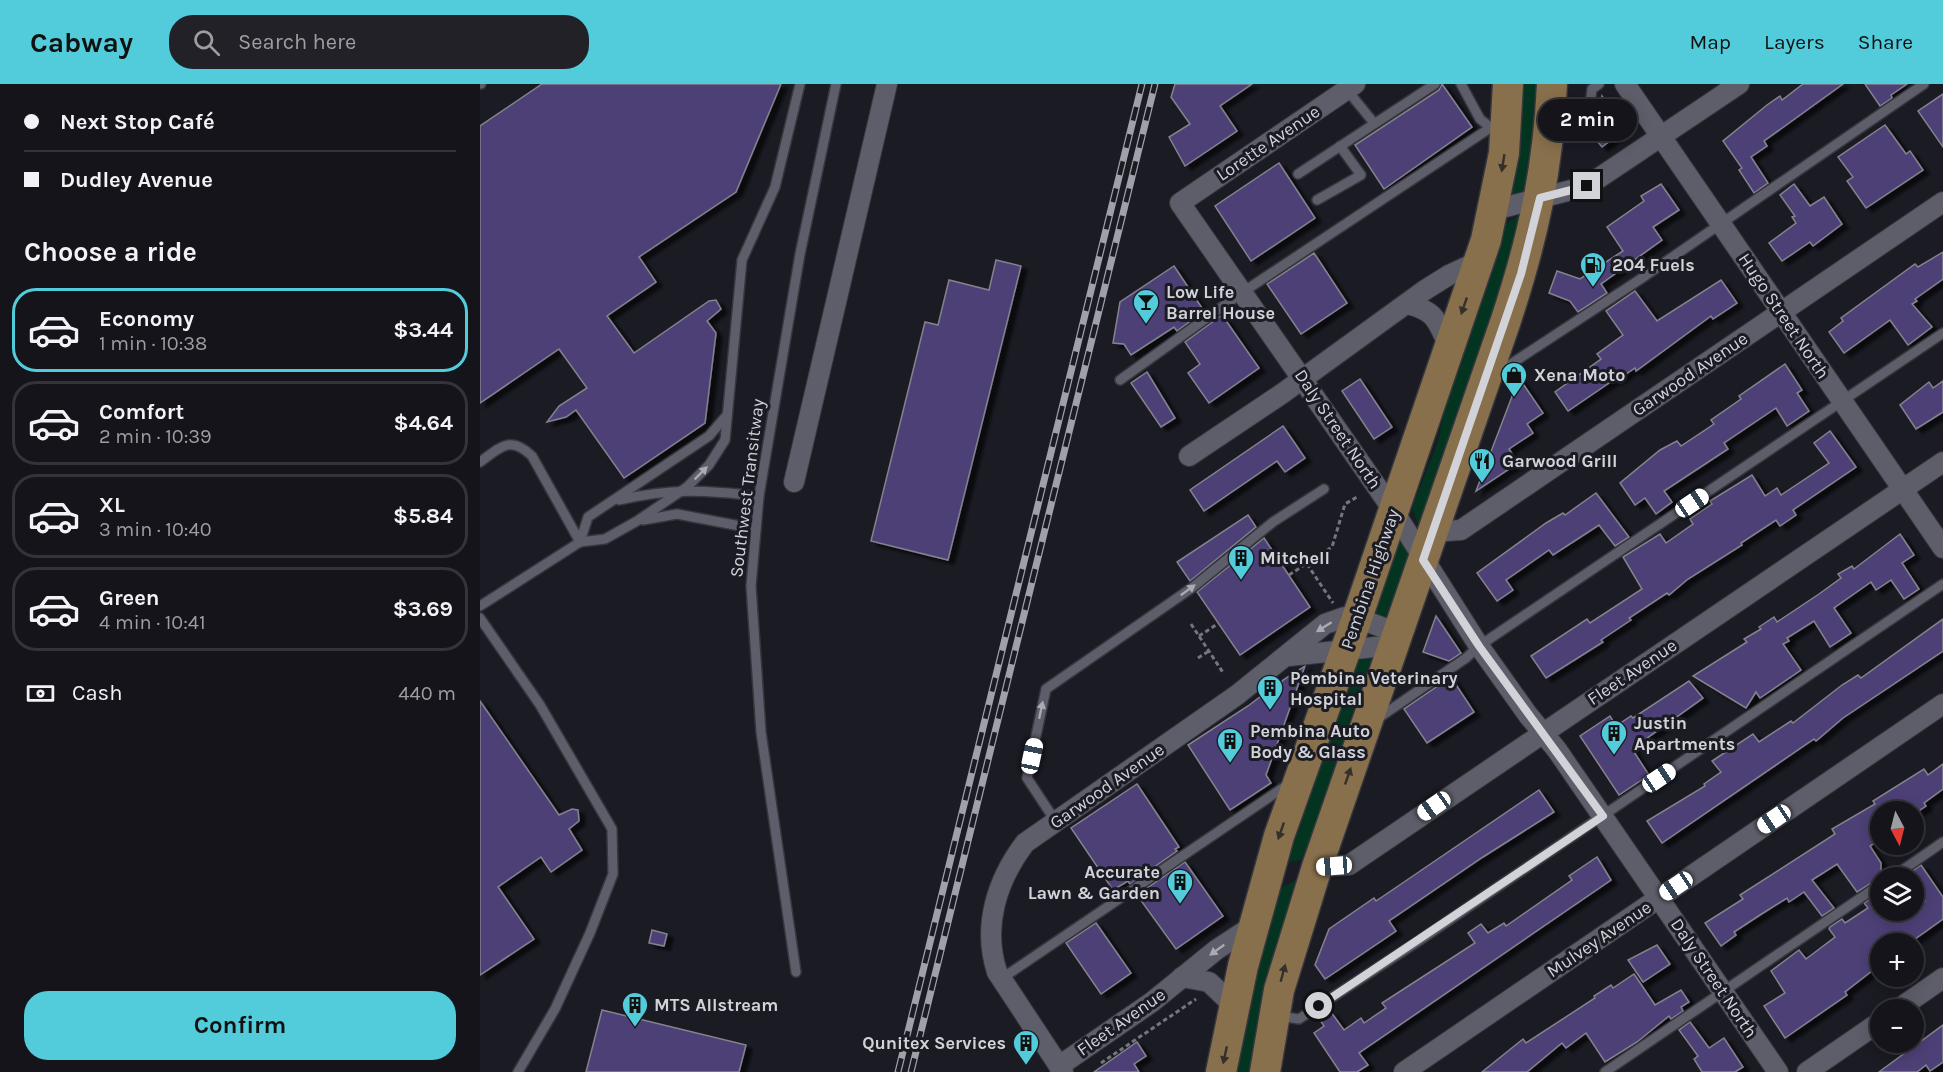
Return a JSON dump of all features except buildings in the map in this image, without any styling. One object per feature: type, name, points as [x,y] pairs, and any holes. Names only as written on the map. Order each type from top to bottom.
[{"type":"main road","name":"Pembina Highway","points":[[1221,1072],[1234,1006],[1262,896],[1300,776],[1346,649],[1346,612],[1393,510],[1479,261],[1494,210],[1504,153],[1498,123],[1508,84]]},
{"type":"main road","points":[[1265,1072],[1273,1015],[1285,968],[1317,867],[1521,274],[1540,198],[1548,140],[1552,84]]},
{"type":"main road","points":[[1262,896],[1280,878],[1294,870],[1317,867]]},
{"type":"street","points":[[795,482],[887,84]]},
{"type":"street","name":"Hugo Street North","points":[[1625,84],[1943,548]]},
{"type":"street","points":[[1494,210],[1587,186],[1739,84]]},
{"type":"street","name":"Lorette Avenue","points":[[1180,202],[1351,87]]},
{"type":"street","name":"Daly Street North","points":[[1180,202],[1393,510],[1479,646],[1603,816],[1722,993],[1780,1072]]},
{"type":"street","name":"Garwood Avenue","points":[[1433,532],[1461,530],[1943,202]]},
{"type":"street","points":[[1189,456],[1303,379],[1449,275],[1479,261]]},
{"type":"street","points":[[1408,304],[1427,309],[1435,318],[1449,346]]},
{"type":"street","name":"Fleet Avenue","points":[[1317,867],[1349,865],[1943,462]]},
{"type":"street","name":"Garwood Avenue","points":[[1061,1069],[1002,979],[992,957],[989,929],[998,893],[1010,863],[1025,843],[1289,656],[1325,624],[1344,617],[1346,612],[1396,639]]},
{"type":"street","name":"Garwood Avenue","points":[[1289,656],[1346,649],[1396,639]]},
{"type":"street","name":"Mulvey Avenue","points":[[1404,1072],[1943,704]]},
{"type":"street","name":"Fleet Avenue","points":[[1061,1069],[1152,1002],[1216,950],[1254,925]]},
{"type":"street","name":"Fleet Avenue","points":[[1182,978],[1204,980],[1214,985],[1234,1006]]},
{"type":"street","points":[[1913,999],[1943,978]]},
{"type":"street","points":[[1807,1072],[1870,1029]]},
{"type":"street","points":[[1780,1072],[1791,1072]]},
{"type":"lane","points":[[480,606],[580,542],[605,539],[637,521],[681,490],[709,465],[725,440],[742,260],[775,187],[800,84]]},
{"type":"lane","name":"Southwest Transitway","points":[[796,972],[761,732],[751,586],[759,496],[800,254],[836,84]]},
{"type":"lane","points":[[1298,174],[1436,84]]},
{"type":"lane","points":[[1461,84],[1480,119],[1498,123]]},
{"type":"lane","points":[[1548,140],[1587,129],[1592,89],[1599,84]]},
{"type":"lane","points":[[1484,380],[1522,359],[1924,84]]},
{"type":"lane","points":[[1351,87],[1374,123]]},
{"type":"lane","points":[[1120,380],[1243,292],[1498,123]]},
{"type":"lane","points":[[1317,200],[1361,175],[1340,146]]},
{"type":"lane","points":[[1365,727],[1479,646],[1943,333]]},
{"type":"lane","points":[[580,542],[588,517],[709,436],[727,415]]},
{"type":"lane","points":[[480,462],[505,444],[521,446],[532,456],[580,542]]},
{"type":"lane","points":[[1056,822],[1027,778],[1046,689],[1193,586],[1273,522],[1324,489]]},
{"type":"lane","points":[[614,501],[660,491],[681,490],[709,490],[759,496]]},
{"type":"lane","points":[[637,521],[676,514],[756,529]]},
{"type":"lane","points":[[1273,1015],[1299,1019],[1603,816],[1943,584]]},
{"type":"lane","points":[[480,618],[540,705],[612,829],[613,874],[591,933],[555,1009],[518,1072]]},
{"type":"lane","points":[[1002,979],[1300,776]]},
{"type":"lane","points":[[1907,867],[1943,842]]},
{"type":"lane","points":[[1605,1072],[1870,892]]},
{"type":"path","points":[[1289,575],[1332,547],[1345,504],[1357,497]]},
{"type":"path","points":[[1307,564],[1346,612]]},
{"type":"path","points":[[1199,636],[1218,623]]},
{"type":"path","points":[[1191,624],[1224,674]]},
{"type":"path","points":[[1198,658],[1209,651]]},
{"type":"path","points":[[1101,1064],[1198,997]]},
{"type":"green space","points":[[1516,84],[1541,84],[1535,189],[1509,197]]},
{"type":"green space","points":[[1530,208],[1422,535],[1412,508],[1438,441],[1453,369],[1504,225]]},
{"type":"green space","points":[[1397,534],[1412,561],[1389,623],[1370,609]]},
{"type":"green space","points":[[1372,657],[1348,725],[1339,770],[1311,858],[1283,863],[1353,660]]},
{"type":"green space","points":[[1303,877],[1254,1072],[1231,1072],[1272,892]]},
{"type":"railway","points":[[898,1072],[1142,84]]},
{"type":"railway","points":[[911,1072],[1155,84]]},
{"type":"place","name":"204 Fuels","points":[[1593,288]]},
{"type":"place","name":"Low Life Barrel House","points":[[1146,325]]},
{"type":"place","name":"Xena Moto","points":[[1514,398]]},
{"type":"place","name":"Garwood Grill","points":[[1482,484]]},
{"type":"place","name":"Mitchell","points":[[1241,581]]},
{"type":"place","name":"Pembina Veterinary Hospital","points":[[1270,711]]},
{"type":"place","name":"Justin Apartments","points":[[1614,756]]},
{"type":"place","name":"Pembina Auto Body & Glass","points":[[1230,764]]},
{"type":"place","name":"Accurate Lawn & Garden","points":[[1180,905]]},
{"type":"place","name":"MTS Allstream","points":[[635,1028]]},
{"type":"place","name":"Qunitex Services","points":[[1026,1066]]},
{"type":"route","points":[[1319,1006],[1603,816],[1479,646],[1423,560],[1521,274],[1540,198],[1587,186]]}]
